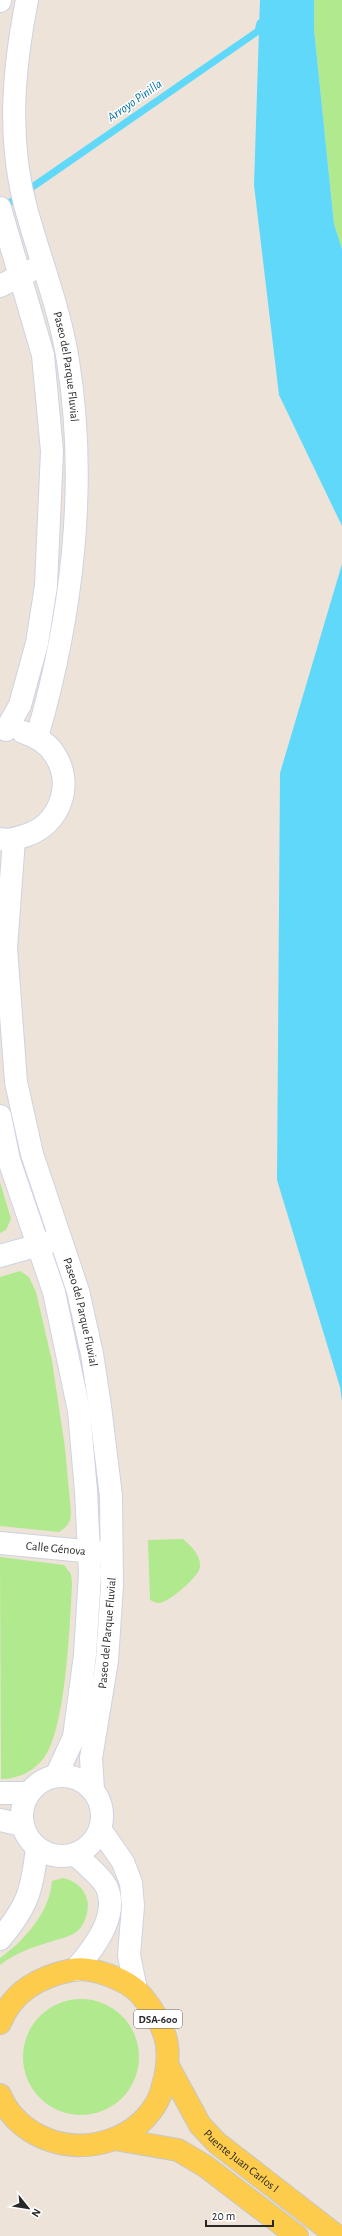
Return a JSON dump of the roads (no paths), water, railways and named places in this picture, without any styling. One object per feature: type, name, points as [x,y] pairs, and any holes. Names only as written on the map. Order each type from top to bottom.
[{"type":"main road","name":"DSA-600","points":[[0,2023],[5,2011],[24,1990],[48,1976],[75,1970],[108,1974],[136,1990],[155,2011],[166,2038],[168,2066],[160,2096],[141,2122],[115,2139],[87,2146],[58,2144],[32,2133],[0,2128]]},
{"type":"main road","name":"Puente Juan Carlos I","points":[[168,2066],[200,2125],[217,2143],[337,2236]]},
{"type":"main road","name":"DSA-600","points":[[0,2095],[15,2119],[32,2133]]},
{"type":"main road","name":"Puente Juan Carlos I","points":[[115,2139],[178,2150],[205,2166],[297,2236]]},
{"type":"street","name":"Paseo del Parque Fluvial","points":[[27,0],[18,44],[14,86],[13,136],[20,181],[27,212],[45,266],[68,361],[76,455],[76,512],[60,650],[36,737]]},
{"type":"street","name":"Paseo del Parque Fluvial","points":[[2,217],[43,355],[52,451],[46,586],[36,643],[20,705],[3,731]]},
{"type":"street","points":[[0,286],[20,275],[45,266]]},
{"type":"street","points":[[3,731],[22,731],[36,737],[55,754],[63,774],[62,799],[51,820],[39,831],[7,839]]},
{"type":"street","name":"Paseo del Parque Fluvial","points":[[7,839],[6,948],[16,1082],[49,1242],[54,1292],[79,1411],[90,1553],[85,1655],[74,1737],[56,1776]]},
{"type":"street","name":"Paseo del Parque Fluvial","points":[[0,1116],[9,1160],[49,1242],[78,1291],[92,1354],[100,1406],[111,1496],[112,1585],[106,1661],[91,1758],[93,1790]]},
{"type":"street","points":[[0,1256],[49,1242]]},
{"type":"street","name":"Calle Génova","points":[[0,1543],[90,1553],[112,1553]]},
{"type":"street","points":[[56,1776],[70,1776],[82,1781],[93,1790],[100,1802],[102,1816],[100,1829],[94,1840],[86,1848],[75,1854],[62,1856],[48,1854],[37,1848],[28,1838],[22,1825],[24,1803],[28,1794],[46,1779],[56,1776]]},
{"type":"street","points":[[0,1793],[28,1794]]},
{"type":"street","points":[[0,1820],[22,1825]]},
{"type":"street","points":[[100,1829],[122,1862],[131,1882],[133,1906],[129,1955],[136,1990]]},
{"type":"street","points":[[0,1939],[17,1919],[27,1900],[33,1882],[37,1848]]},
{"type":"street","points":[[75,1854],[106,1887],[110,1904],[104,1930],[94,1948],[75,1970]]},
{"type":"water","points":[[260,0],[314,0],[314,29],[334,224],[342,249],[342,526],[279,395],[254,185]]},
{"type":"water","points":[[342,564],[342,1401],[340,1387],[277,1180],[280,773]]},
{"type":"waterway","name":"Arroyo Pinilla","points":[[2,208],[258,31],[260,23]]}]
